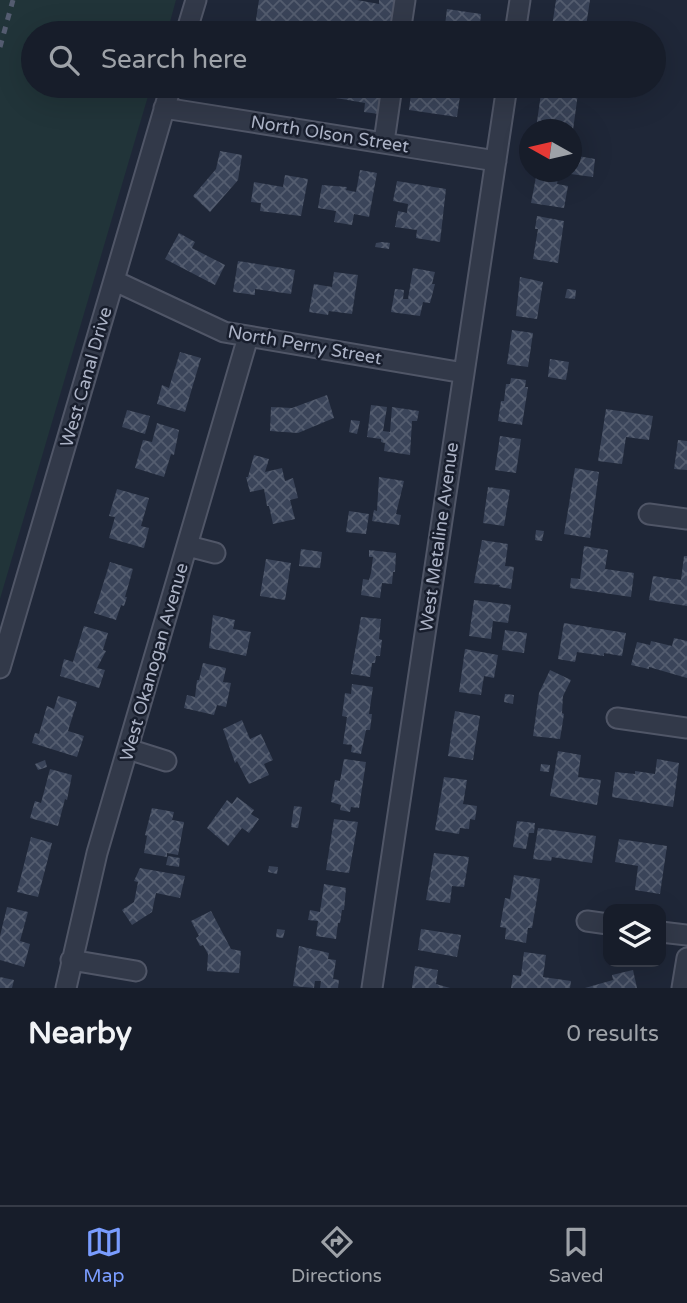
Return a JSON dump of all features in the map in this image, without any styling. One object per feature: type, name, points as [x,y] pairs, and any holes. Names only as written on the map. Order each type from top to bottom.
[{"type":"street","points":[[190,21],[196,0]]},
{"type":"street","points":[[402,21],[405,0]]},
{"type":"street","points":[[517,21],[520,0]]},
{"type":"street","name":"West Canal Drive","points":[[0,668],[167,98]]},
{"type":"street","points":[[384,142],[390,98]]},
{"type":"street","name":"West Metaline Avenue","points":[[372,988],[505,98]]},
{"type":"street","name":"North Olson Street","points":[[164,108],[496,161]]},
{"type":"street","name":"North Perry Street","points":[[115,281],[224,332],[464,373]]},
{"type":"street","name":"West Okanogan Avenue","points":[[66,988],[97,853],[248,337]]},
{"type":"street","points":[[649,513],[687,519]]},
{"type":"street","points":[[188,546],[215,553]]},
{"type":"street","points":[[617,718],[687,728]]},
{"type":"street","points":[[128,749],[166,761]]},
{"type":"street","points":[[587,921],[603,923]]},
{"type":"street","points":[[666,933],[687,935]]},
{"type":"street","points":[[682,988],[687,958]]},
{"type":"street","points":[[71,960],[136,971]]},
{"type":"green space","points":[[0,0],[176,0],[170,21],[21,21],[21,98],[147,98],[0,599]]},
{"type":"building","points":[[259,0],[357,0],[379,4],[379,0],[397,0],[394,21],[256,21]]},
{"type":"building","points":[[556,0],[590,0],[587,21],[553,21]]},
{"type":"building","points":[[447,9],[481,14],[480,21],[446,21]]},
{"type":"building","points":[[336,98],[382,98],[379,114],[364,112],[365,103]]},
{"type":"building","points":[[410,98],[460,98],[457,117],[409,110]]},
{"type":"building","points":[[540,98],[577,98],[574,119],[537,119]]},
{"type":"building","points":[[220,151],[242,155],[238,180],[210,212],[193,196],[216,169]]},
{"type":"building","points":[[582,157],[595,159],[593,177],[582,176]]},
{"type":"building","points":[[360,170],[377,173],[369,217],[354,214],[352,225],[334,222],[336,211],[318,208],[322,185],[347,187],[346,190],[356,192]]},
{"type":"building","points":[[285,175],[308,179],[301,216],[260,211],[261,203],[251,202],[254,182],[283,187]]},
{"type":"building","points":[[397,181],[446,189],[440,242],[416,238],[417,230],[395,227],[398,211],[407,213],[408,204],[393,201]]},
{"type":"building","points":[[535,182],[557,182],[568,186],[564,208],[531,203]]},
{"type":"building","points":[[537,216],[564,221],[558,263],[533,259],[538,229],[535,229]]},
{"type":"building","points":[[179,233],[195,242],[192,248],[225,265],[215,285],[165,259]]},
{"type":"building","points":[[376,243],[390,243],[389,249],[375,247]]},
{"type":"building","points":[[238,261],[295,270],[291,294],[255,289],[255,295],[233,292]]},
{"type":"building","points":[[413,268],[435,272],[430,303],[423,302],[420,316],[391,312],[395,289],[404,290],[403,299],[408,299]]},
{"type":"building","points":[[334,272],[358,275],[352,314],[329,311],[328,315],[309,312],[314,284],[332,287]]},
{"type":"building","points":[[520,277],[543,282],[537,319],[516,316]]},
{"type":"building","points":[[567,289],[576,290],[575,299],[565,298]]},
{"type":"building","points":[[512,330],[533,333],[528,367],[507,364]]},
{"type":"building","points":[[180,352],[201,358],[185,412],[157,404],[162,385],[169,388]]},
{"type":"building","points":[[550,359],[569,362],[566,380],[548,377]]},
{"type":"building","points":[[511,378],[526,380],[525,387],[528,387],[522,425],[498,421],[506,384],[510,384]]},
{"type":"building","points":[[327,395],[334,418],[298,433],[270,431],[271,407],[292,408]]},
{"type":"building","points":[[371,405],[387,407],[383,431],[390,432],[392,407],[419,411],[417,421],[412,421],[410,455],[384,451],[385,443],[381,442],[381,439],[367,437]]},
{"type":"building","points":[[606,409],[653,416],[649,440],[626,437],[622,464],[598,461]]},
{"type":"building","points":[[127,410],[150,416],[145,434],[122,427]]},
{"type":"building","points":[[351,420],[360,421],[357,434],[349,432]]},
{"type":"building","points":[[157,423],[179,430],[174,455],[171,454],[164,477],[135,468],[143,440],[152,442]]},
{"type":"building","points":[[500,436],[521,439],[516,473],[495,470]]},
{"type":"building","points":[[678,440],[687,441],[687,470],[674,469]]},
{"type":"building","points":[[254,455],[269,459],[265,472],[282,468],[285,481],[293,478],[298,498],[290,500],[295,519],[273,524],[264,489],[250,492],[246,477]]},
{"type":"building","points":[[575,468],[599,472],[590,538],[564,534]]},
{"type":"building","points":[[379,477],[404,481],[396,514],[401,515],[399,525],[372,521],[374,510],[377,511]]},
{"type":"building","points":[[488,487],[510,490],[504,526],[483,523]]},
{"type":"building","points":[[117,489],[149,498],[141,526],[149,528],[144,548],[109,538],[115,517],[109,516]]},
{"type":"building","points":[[349,511],[369,514],[366,534],[346,532]]},
{"type":"building","points":[[536,530],[544,531],[542,541],[535,540]]},
{"type":"building","points":[[482,540],[508,544],[505,566],[514,567],[511,589],[499,587],[500,585],[474,583]]},
{"type":"building","points":[[584,546],[608,550],[605,569],[634,573],[631,597],[570,588],[571,578],[580,579]]},
{"type":"building","points":[[301,549],[322,552],[320,568],[299,566]]},
{"type":"building","points":[[369,550],[396,553],[392,584],[382,583],[380,598],[361,595],[363,579],[369,580],[371,573],[373,557],[369,557]]},
{"type":"building","points":[[684,556],[687,556],[687,606],[649,600],[653,576],[681,580]]},
{"type":"building","points":[[266,559],[291,563],[285,600],[260,596]]},
{"type":"building","points":[[110,562],[133,569],[124,606],[121,605],[116,620],[94,613]]},
{"type":"building","points":[[474,600],[511,605],[508,623],[493,621],[491,639],[469,636]]},
{"type":"building","points":[[213,615],[235,620],[233,629],[251,632],[246,656],[209,648]]},
{"type":"building","points":[[361,617],[381,619],[380,656],[376,656],[375,663],[372,663],[370,677],[351,674]]},
{"type":"building","points":[[564,623],[626,633],[622,656],[577,652],[575,662],[558,659]]},
{"type":"building","points":[[84,626],[108,633],[103,650],[106,651],[97,668],[105,670],[99,688],[60,676],[64,659],[73,662]]},
{"type":"building","points":[[505,630],[527,633],[524,653],[502,650]]},
{"type":"building","points":[[674,638],[687,641],[687,678],[649,667],[631,665],[637,642],[650,645],[651,641],[672,646]]},
{"type":"building","points":[[465,649],[498,655],[494,678],[484,676],[481,695],[459,692]]},
{"type":"building","points":[[203,663],[226,668],[223,682],[231,683],[226,707],[217,705],[214,715],[184,708],[187,695],[195,697]]},
{"type":"building","points":[[550,670],[571,680],[563,696],[564,714],[560,739],[533,736],[539,693]]},
{"type":"building","points":[[352,684],[373,687],[369,714],[372,714],[370,730],[366,730],[361,754],[351,752],[352,745],[343,744],[347,717],[342,716],[345,693],[351,694]]},
{"type":"building","points":[[505,694],[514,695],[513,704],[504,702]]},
{"type":"building","points":[[58,696],[77,702],[68,731],[84,736],[77,757],[32,743],[35,733],[39,734],[47,706],[54,709]]},
{"type":"building","points":[[455,711],[480,716],[473,760],[448,756]]},
{"type":"building","points":[[242,720],[250,739],[261,734],[273,760],[264,764],[269,775],[249,784],[237,761],[235,763],[223,729]]},
{"type":"building","points":[[558,751],[581,755],[578,777],[601,780],[597,805],[550,796]]},
{"type":"building","points":[[344,759],[366,762],[359,808],[351,807],[350,812],[340,810],[341,805],[331,802],[335,780],[340,781]]},
{"type":"building","points":[[657,759],[679,763],[673,807],[612,797],[615,772],[655,774]]},
{"type":"building","points":[[45,760],[47,767],[38,770],[35,764]]},
{"type":"building","points":[[541,764],[550,765],[549,772],[540,771]]},
{"type":"building","points":[[50,769],[72,775],[58,826],[30,818],[35,801],[41,803]]},
{"type":"building","points":[[444,777],[467,780],[463,804],[477,806],[475,820],[470,819],[469,829],[460,828],[459,834],[435,830]]},
{"type":"building","points":[[237,797],[254,810],[251,814],[259,819],[249,833],[242,828],[228,846],[207,828],[227,800],[232,804]]},
{"type":"building","points":[[294,806],[302,807],[298,828],[291,827]]},
{"type":"building","points":[[152,808],[174,812],[172,820],[184,822],[178,855],[167,853],[167,857],[144,853],[145,835]]},
{"type":"building","points":[[334,819],[358,822],[349,873],[326,870]]},
{"type":"building","points":[[517,821],[535,823],[534,833],[529,833],[526,849],[513,847]]},
{"type":"building","points":[[538,828],[596,836],[592,863],[552,857],[551,861],[533,859]]},
{"type":"building","points":[[31,837],[52,843],[38,897],[17,892]]},
{"type":"building","points":[[619,839],[667,846],[660,894],[635,890],[638,866],[615,862]]},
{"type":"building","points":[[434,853],[469,857],[464,887],[452,886],[450,903],[426,900]]},
{"type":"building","points":[[168,856],[180,858],[179,867],[166,865]]},
{"type":"building","points":[[269,866],[278,867],[277,874],[268,872]]},
{"type":"building","points":[[140,868],[185,876],[180,898],[156,893],[152,912],[132,925],[122,910],[134,902],[138,882],[134,881]]},
{"type":"building","points":[[514,875],[540,879],[532,928],[528,928],[526,943],[505,939],[506,928],[500,927],[505,898],[510,899]]},
{"type":"building","points":[[324,884],[346,888],[344,910],[338,923],[336,939],[316,936],[318,921],[308,920],[310,910],[320,912]]},
{"type":"building","points":[[7,907],[28,912],[20,941],[30,944],[24,967],[0,960],[0,936]]},
{"type":"building","points":[[211,911],[231,949],[241,951],[239,973],[207,971],[208,954],[203,945],[200,946],[196,938],[199,936],[191,921]]},
{"type":"building","points":[[277,929],[285,930],[283,938],[276,937]]},
{"type":"building","points":[[421,929],[461,935],[457,957],[418,950]]},
{"type":"building","points":[[299,946],[329,953],[328,959],[336,960],[333,979],[339,980],[338,988],[320,988],[321,981],[315,981],[314,988],[293,986]]},
{"type":"building","points":[[524,952],[546,955],[543,977],[571,981],[570,988],[511,988],[513,975],[521,976]]},
{"type":"building","points":[[415,966],[438,970],[436,984],[450,988],[412,988]]},
{"type":"building","points":[[633,970],[637,988],[585,988],[613,980],[612,975]]},
{"type":"building","points":[[0,977],[14,980],[12,988],[0,988]]},
{"type":"railway","points":[[0,47],[13,0]]}]
